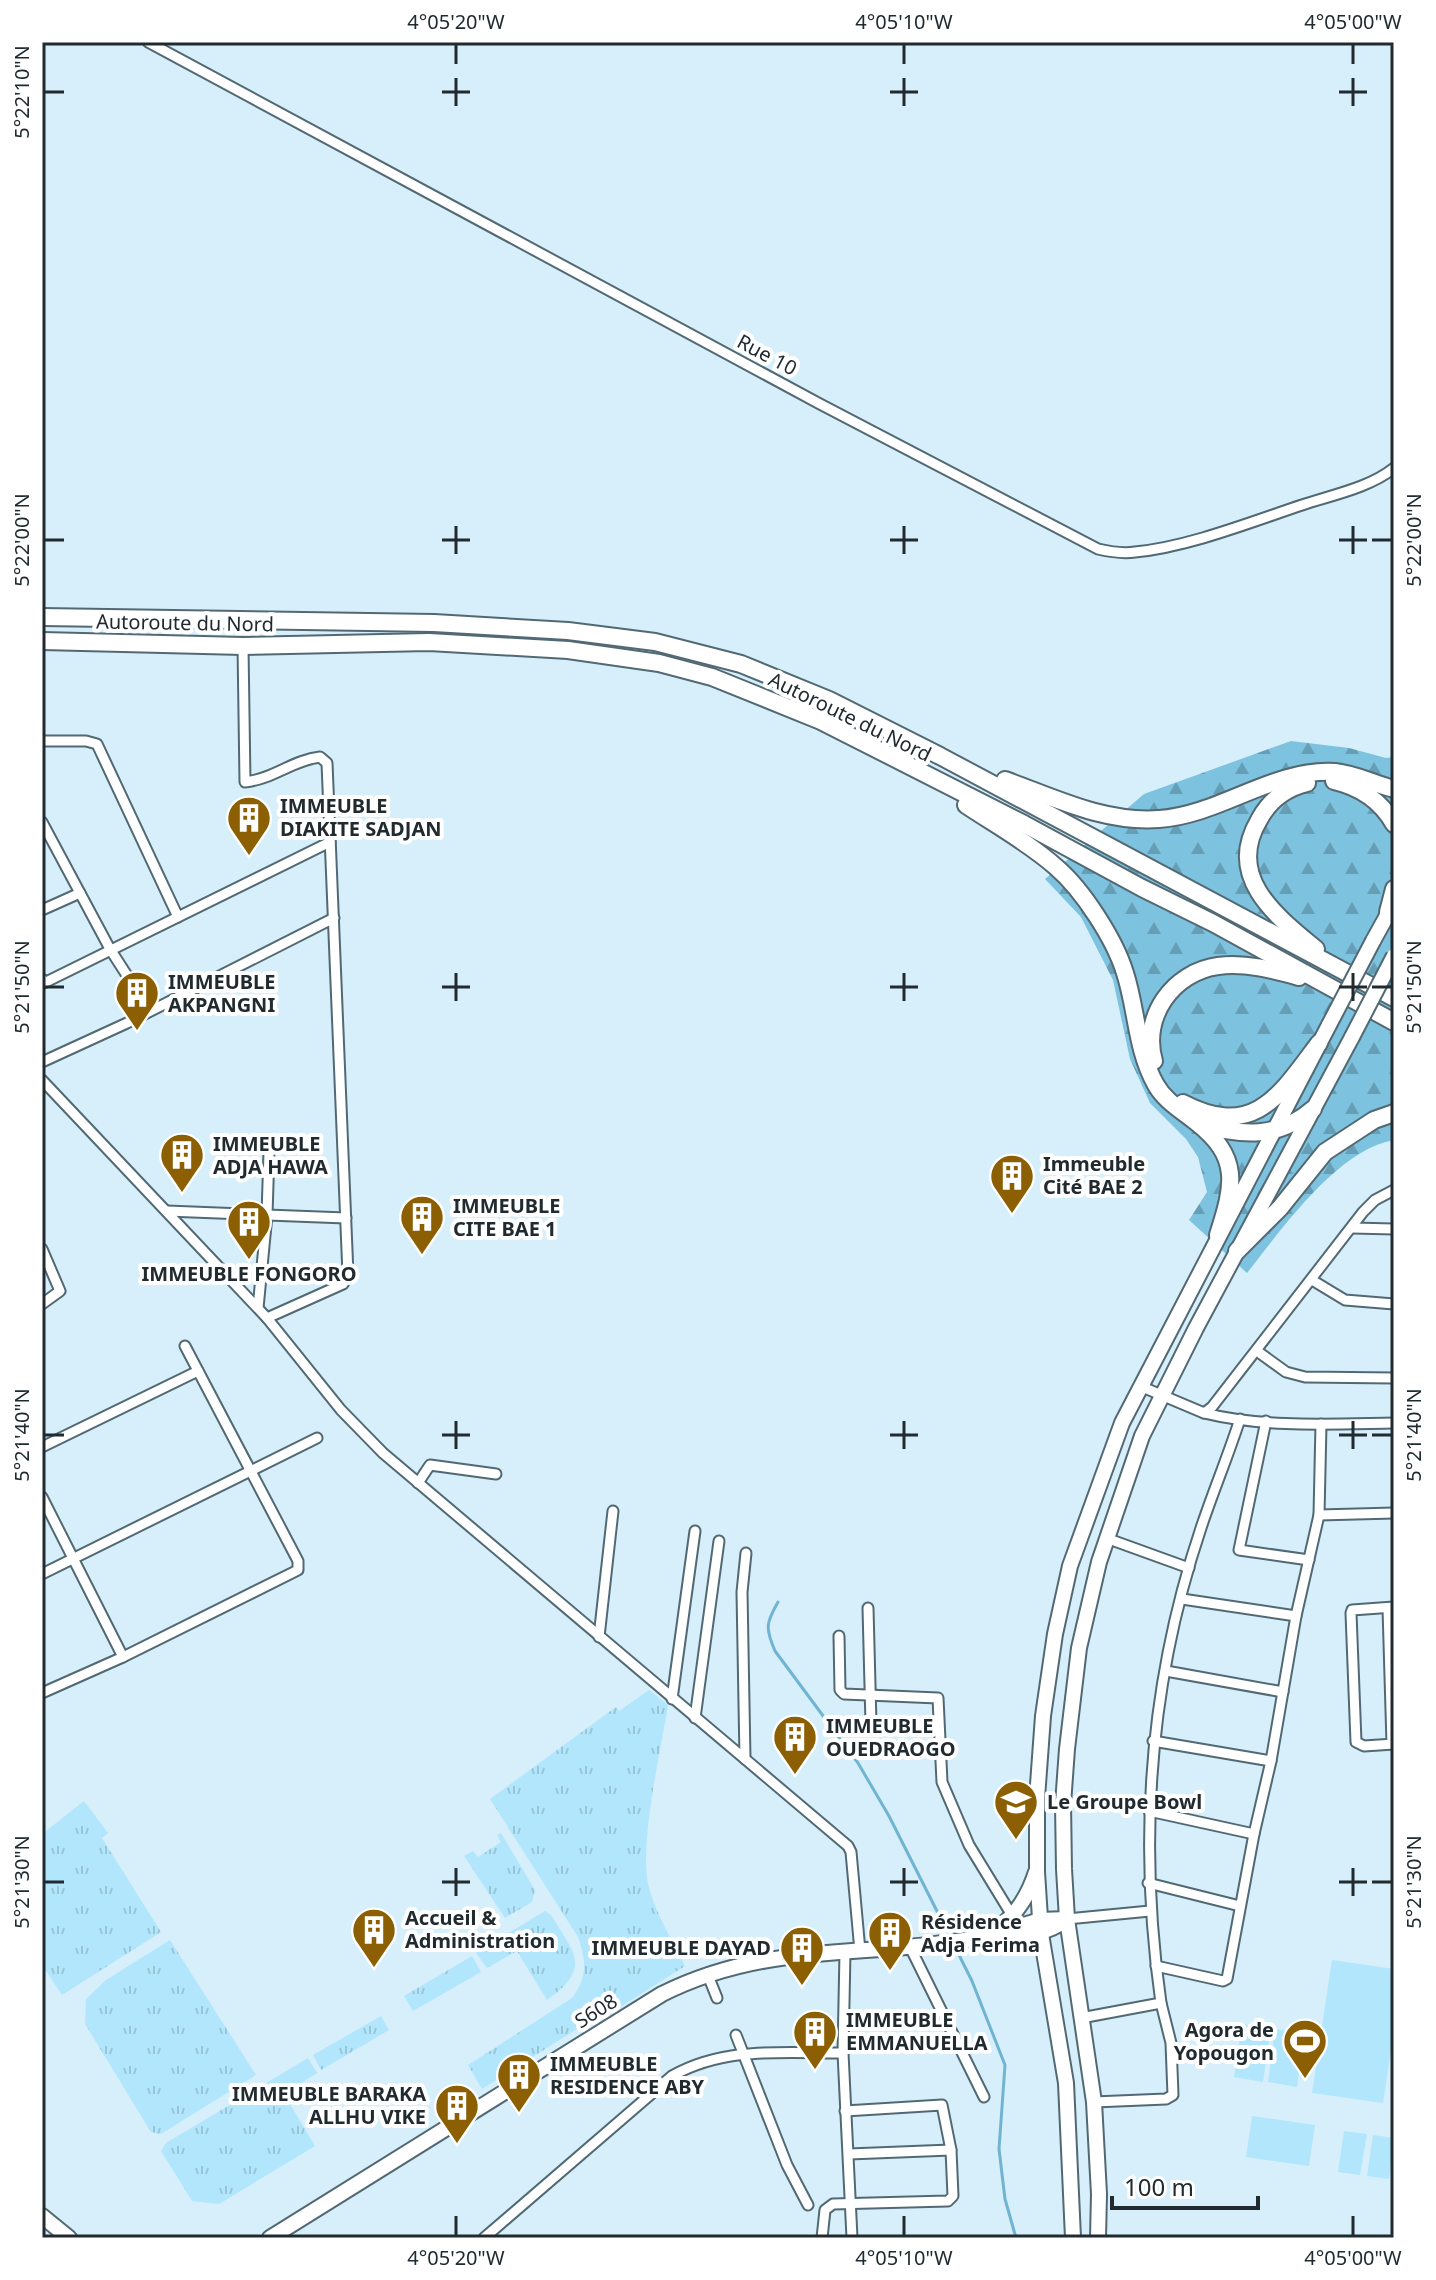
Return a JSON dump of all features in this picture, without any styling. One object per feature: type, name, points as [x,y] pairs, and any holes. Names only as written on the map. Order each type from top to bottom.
[{"type":"highway","name":"Autoroute du Nord","points":[[42,617],[434,623],[620,636],[741,664],[829,700],[940,756],[1394,998]]},
{"type":"highway","name":"Autoroute du Nord","points":[[42,641],[243,646],[429,642],[568,650],[659,663],[712,677],[821,721],[1213,923],[1394,1022]]},
{"type":"highway","points":[[940,756],[1076,807],[1134,819],[1179,817],[1297,775],[1338,772],[1394,789]]},
{"type":"highway","points":[[922,774],[1057,867],[1081,893],[1124,971],[1145,1062],[1157,1087],[1222,1149],[1232,1174],[1218,1235]]},
{"type":"highway","points":[[1346,972],[1291,929],[1263,900],[1250,874],[1248,849],[1252,835],[1264,811],[1284,793],[1296,786],[1328,780],[1360,790],[1382,807],[1394,824]]},
{"type":"highway","points":[[1372,782],[1394,800]]},
{"type":"highway","points":[[1391,907],[1394,889]]},
{"type":"highway","points":[[1319,982],[1230,965],[1202,969],[1176,985],[1161,1003],[1154,1017],[1151,1044],[1158,1073],[1182,1103],[1219,1116],[1243,1115],[1277,1098],[1319,1043]]},
{"type":"highway","points":[[1198,1124],[1237,1133],[1273,1132],[1297,1122],[1313,1109]]},
{"type":"highway","points":[[1237,1251],[1280,1208],[1325,1152],[1374,1120],[1394,1113]]},
{"type":"main road","points":[[1073,2238],[1066,2083],[1040,1927],[1037,1872],[1037,1798],[1043,1716],[1055,1634],[1070,1566],[1105,1466],[1140,1386],[1391,907]]},
{"type":"main road","points":[[1098,2238],[1094,2102],[1067,1919],[1063,1804],[1079,1648],[1106,1538],[1128,1472],[1162,1396],[1394,956]]},
{"type":"main road","points":[[986,1938],[1013,1917],[1030,1892],[1037,1872]]},
{"type":"main road","name":"S608","points":[[270,2238],[662,1994],[707,1973],[776,1957],[910,1947],[986,1938],[1040,1927],[1055,1929],[1067,1919]]},
{"type":"main road","points":[[1072,2194],[1099,2194]]},
{"type":"main road","points":[[42,2216],[69,2238]]},
{"type":"street","name":"Rue 10","points":[[148,42],[820,404],[1098,549],[1117,553],[1137,552],[1175,545],[1348,490],[1385,475],[1394,468]]},
{"type":"street","points":[[243,646],[245,782],[263,780],[308,759],[320,757],[327,763],[346,1218],[347,1281],[267,1318]]},
{"type":"street","points":[[42,741],[97,744],[178,917]]},
{"type":"street","points":[[42,822],[128,977],[144,1013]]},
{"type":"street","points":[[43,982],[330,842]]},
{"type":"street","points":[[42,910],[80,893]]},
{"type":"street","points":[[42,1062],[334,918]]},
{"type":"street","points":[[42,1080],[258,1308],[341,1410],[383,1453],[850,1849],[853,1951],[843,2053],[852,2238]]},
{"type":"street","points":[[258,1308],[267,1215],[269,1152]]},
{"type":"street","points":[[1204,1413],[1222,1397],[1375,1200],[1394,1190]]},
{"type":"street","points":[[167,1211],[346,1218]]},
{"type":"street","points":[[1352,1228],[1394,1229]]},
{"type":"street","points":[[42,1249],[60,1291],[42,1304]]},
{"type":"street","points":[[1312,1280],[1345,1300],[1394,1304]]},
{"type":"street","points":[[42,1693],[123,1657],[298,1570],[298,1561],[185,1346]]},
{"type":"street","points":[[1257,1351],[1286,1372],[1305,1377],[1394,1378]]},
{"type":"street","points":[[42,1447],[198,1371]]},
{"type":"street","points":[[1140,1386],[1204,1413],[1240,1419],[1321,1424],[1394,1423]]},
{"type":"street","points":[[1094,2102],[1166,2099],[1173,2095],[1171,2043],[1161,2003],[1148,1883],[1153,1741],[1189,1568],[1240,1419]]},
{"type":"street","points":[[1266,1421],[1239,1550],[1309,1560]]},
{"type":"street","points":[[1156,1966],[1226,1980],[1271,1761],[1296,1616],[1319,1515],[1321,1424]]},
{"type":"street","points":[[42,1574],[317,1438]]},
{"type":"street","points":[[418,1483],[430,1465],[496,1474]]},
{"type":"street","points":[[1105,1466],[1128,1472]]},
{"type":"street","points":[[42,1497],[123,1657]]},
{"type":"street","points":[[599,1637],[613,1511]]},
{"type":"street","points":[[1319,1515],[1394,1513]]},
{"type":"street","points":[[672,1699],[695,1531]]},
{"type":"street","points":[[1106,1538],[1189,1568]]},
{"type":"street","points":[[695,1718],[719,1541]]},
{"type":"street","points":[[745,1759],[742,1592],[746,1553]]},
{"type":"street","points":[[1182,1599],[1296,1616]]},
{"type":"street","points":[[868,1608],[871,1724]]},
{"type":"street","points":[[1391,1608],[1393,1744],[1364,1746],[1356,1742],[1351,1613],[1352,1610],[1391,1608]]},
{"type":"street","points":[[839,1636],[840,1690],[844,1694],[938,1698],[942,1782],[969,1845],[1013,1917]]},
{"type":"street","points":[[1166,1671],[1283,1692]]},
{"type":"street","points":[[1153,1741],[1271,1761]]},
{"type":"street","points":[[1149,1811],[1254,1834]]},
{"type":"street","points":[[1148,1883],[1240,1906]]},
{"type":"street","points":[[1067,1919],[1150,1911]]},
{"type":"street","points":[[910,1947],[984,2097]]},
{"type":"street","points":[[707,1973],[717,1998]]},
{"type":"street","points":[[1081,2018],[1161,2003]]},
{"type":"street","points":[[736,2035],[787,2165],[808,2205]]},
{"type":"street","points":[[484,2238],[672,2076],[694,2064],[743,2053],[843,2053]]},
{"type":"street","points":[[822,2238],[825,2210],[833,2204],[952,2200],[951,2150],[941,2104],[845,2111]]},
{"type":"street","points":[[849,2154],[951,2150]]},
{"type":"green space","points":[[1291,741],[1394,757],[1394,1140],[1373,1147],[1332,1175],[1294,1214],[1247,1273],[1189,1220],[1207,1192],[1198,1157],[1186,1139],[1150,1103],[1130,1059],[1113,980],[1081,917],[1045,879],[1144,794]]},
{"type":"green space","points":[[649,1690],[668,1705],[648,1824],[646,1870],[656,1908],[685,1966],[611,2013],[607,2010],[482,2089],[468,2065],[572,1998],[581,1983],[584,1968],[578,1937],[490,1799],[616,1707],[619,1711]]},
{"type":"green space","points":[[84,1801],[108,1833],[102,1838],[161,1932],[62,1995],[46,1971],[42,1973],[42,1834]]},
{"type":"green space","points":[[501,1833],[535,1890],[532,1902],[505,1918],[464,1856],[473,1851],[478,1857],[501,1842],[497,1835]]},
{"type":"green space","points":[[545,1911],[567,1940],[575,1960],[570,1979],[547,2000],[517,1951],[487,1968],[476,1953]]},
{"type":"green space","points":[[170,1940],[256,2075],[161,2134],[151,2132],[85,2024],[86,1999],[106,1980]]},
{"type":"green space","points":[[472,1956],[481,1972],[413,2011],[404,1996]]},
{"type":"green space","points":[[1332,1960],[1394,1969],[1394,2030],[1383,2103],[1312,2093]]},
{"type":"green space","points":[[381,2016],[389,2030],[321,2070],[313,2055]]},
{"type":"green space","points":[[1242,2024],[1271,2028],[1263,2082],[1234,2077]]},
{"type":"green space","points":[[1275,2029],[1304,2033],[1297,2087],[1268,2082]]},
{"type":"green space","points":[[308,2058],[317,2073],[284,2094],[315,2146],[219,2204],[192,2201],[161,2151],[166,2143]]},
{"type":"green space","points":[[1252,2116],[1315,2125],[1309,2166],[1246,2157]]},
{"type":"green space","points":[[1344,2131],[1367,2134],[1360,2175],[1338,2172]]},
{"type":"green space","points":[[1373,2135],[1394,2138],[1389,2179],[1367,2176]]},
{"type":"waterway","points":[[778,1602],[768,1626],[775,1651],[858,1763],[889,1816],[947,1931]]},
{"type":"waterway","points":[[955,1947],[1005,2065],[999,2149],[1005,2199],[1016,2238]]},
{"type":"place","name":"IMMEUBLE DIAKITE SADJAN","points":[[249,857]]},
{"type":"place","name":"IMMEUBLE AKPANGNI","points":[[137,1032]]},
{"type":"place","name":"IMMEUBLE ADJA HAWA","points":[[182,1194]]},
{"type":"place","name":"Immeuble Cité BAE 2","points":[[1012,1215]]},
{"type":"place","name":"IMMEUBLE CITE BAE 1","points":[[422,1256]]},
{"type":"place","name":"IMMEUBLE FONGORO","points":[[249,1261]]},
{"type":"place","name":"IMMEUBLE OUEDRAOGO","points":[[795,1776]]},
{"type":"place","name":"Le Groupe Bowl","points":[[1016,1841]]},
{"type":"place","name":"Accueil & Administration","points":[[374,1969]]},
{"type":"place","name":"Résidence Adja Ferima","points":[[890,1972]]},
{"type":"place","name":"IMMEUBLE DAYAD","points":[[802,1987]]},
{"type":"place","name":"IMMEUBLE EMMANUELLA","points":[[815,2071]]},
{"type":"place","name":"Agora de Yopougon","points":[[1305,2080]]},
{"type":"place","name":"IMMEUBLE RESIDENCE ABY","points":[[519,2114]]},
{"type":"place","name":"IMMEUBLE BARAKA ALLHU VIKE","points":[[457,2145]]}]
